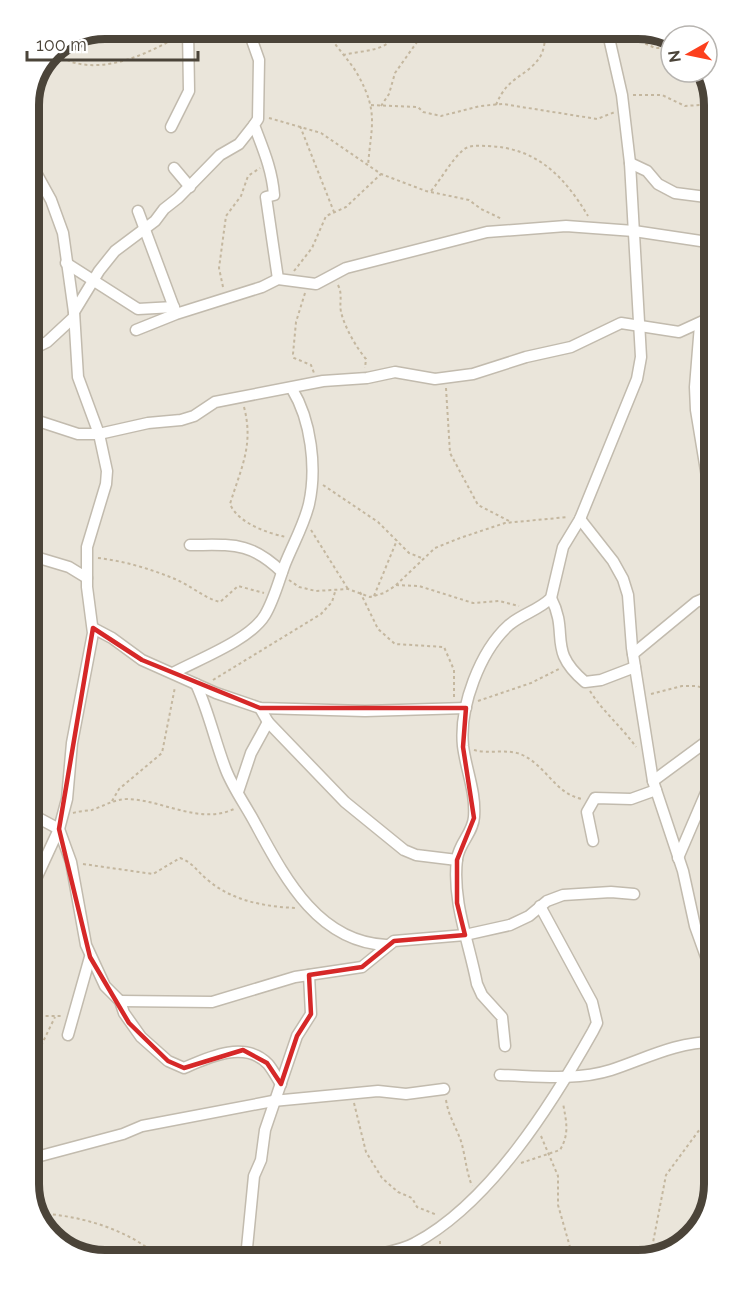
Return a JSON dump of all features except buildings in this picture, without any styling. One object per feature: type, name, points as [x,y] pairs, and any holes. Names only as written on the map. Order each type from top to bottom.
[{"type":"street","points":[[171,127],[189,91],[188,39]]},
{"type":"street","points":[[252,39],[259,60],[256,120],[269,162],[274,195],[266,197],[266,214],[284,279]]},
{"type":"street","points":[[609,39],[622,95],[630,163],[641,357],[632,396],[616,426],[581,516],[563,547],[551,598],[557,611],[561,653],[566,664],[585,682],[602,680],[635,667]]},
{"type":"street","points":[[39,346],[47,342],[74,315],[93,281],[115,251],[155,221],[164,209],[190,187],[220,155],[239,144],[256,120]]},
{"type":"street","points":[[630,163],[647,171],[658,184],[675,193],[704,197]]},
{"type":"street","points":[[174,168],[190,187]]},
{"type":"street","points":[[39,178],[51,200],[63,233],[74,315],[78,377],[99,434],[107,471],[106,484],[92,527],[87,557],[93,628],[63,816],[39,871]]},
{"type":"street","points":[[138,211],[175,311]]},
{"type":"street","points":[[136,330],[175,311],[227,299],[284,279],[307,285],[324,281],[346,268],[487,232],[566,226],[634,231],[704,242]]},
{"type":"street","points":[[66,263],[138,309],[175,311]]},
{"type":"street","points":[[39,421],[78,434],[99,434],[148,423],[181,420],[194,416],[215,402],[292,389],[316,382],[372,377],[395,372],[445,379],[473,374],[526,357],[557,352],[621,323],[680,332],[704,322]]},
{"type":"street","points":[[700,325],[695,399],[704,456]]},
{"type":"street","points":[[176,674],[247,633],[265,615],[303,522],[312,478],[306,425],[300,402],[292,389]]},
{"type":"street","points":[[581,516],[613,561],[623,579],[628,595],[633,654],[654,785],[678,858],[694,926],[704,946]]},
{"type":"street","points":[[190,545],[239,545],[265,556],[282,573]]},
{"type":"street","points":[[39,558],[69,567],[87,578]]},
{"type":"street","points":[[506,1046],[502,1017],[482,995],[457,903],[459,849],[474,818],[471,774],[463,747],[467,706],[475,681],[495,642],[508,626],[551,598]]},
{"type":"street","points":[[633,654],[696,602],[704,599]]},
{"type":"street","points":[[93,628],[112,638],[142,660],[260,708],[453,710],[467,706]]},
{"type":"street","points":[[200,685],[225,767],[280,870],[309,909],[352,938],[369,944],[386,945],[417,937],[465,935],[510,925],[547,901],[578,892],[634,894]]},
{"type":"street","points":[[260,708],[268,722],[345,802],[404,850],[416,855],[457,860]]},
{"type":"street","points":[[238,792],[251,753],[268,722]]},
{"type":"street","points":[[593,842],[587,812],[594,798],[631,799],[654,785],[704,744]]},
{"type":"street","points":[[678,858],[704,797]]},
{"type":"street","points":[[39,819],[59,829],[71,862],[79,915],[90,957],[105,986],[120,1001],[129,1023],[168,1061],[184,1068],[205,1059],[243,1050],[267,1063],[281,1084]]},
{"type":"street","points":[[393,1250],[412,1245],[440,1229],[504,1166],[537,1122],[597,1023],[596,1012],[540,906]]},
{"type":"street","points":[[120,1001],[145,1003],[173,1000],[204,1003],[309,975],[362,967],[386,945]]},
{"type":"street","points":[[68,1035],[90,957]]},
{"type":"street","points":[[247,1250],[254,1176],[261,1160],[265,1130],[297,1036],[311,1014],[309,975]]},
{"type":"street","points":[[500,1075],[562,1082],[611,1070],[691,1042],[704,1042]]},
{"type":"street","points":[[39,1156],[123,1134],[142,1126],[273,1101],[378,1091],[406,1094],[444,1089]]},
{"type":"path","points":[[62,56],[72,62],[121,60],[138,57],[171,39]]},
{"type":"path","points":[[332,39],[358,74],[371,105],[374,134],[368,166]]},
{"type":"path","points":[[342,55],[387,45],[394,39]]},
{"type":"path","points":[[381,106],[389,94],[395,73],[414,39]]},
{"type":"path","points":[[496,105],[502,91],[510,82],[540,57],[544,39]]},
{"type":"path","points":[[635,39],[659,48]]},
{"type":"path","points":[[622,95],[662,94],[685,106],[704,105]]},
{"type":"path","points":[[371,105],[418,107],[423,112],[441,116],[464,109],[496,105],[597,119],[623,109]]},
{"type":"path","points":[[256,120],[300,126],[321,133],[381,174],[430,192],[469,200],[517,229]]},
{"type":"path","points":[[300,126],[334,212]]},
{"type":"path","points":[[430,192],[462,150],[472,145],[503,147],[537,157],[551,167],[566,182],[596,228]]},
{"type":"path","points":[[227,299],[219,268],[226,216],[241,196],[248,176],[269,162]]},
{"type":"path","points":[[284,279],[312,248],[326,216],[346,207],[381,174]]},
{"type":"path","points":[[324,281],[338,285],[342,293],[341,312],[358,350],[366,359],[365,367],[372,377]]},
{"type":"path","points":[[307,285],[296,322],[293,354],[294,358],[311,365],[316,382]]},
{"type":"path","points":[[445,379],[450,453],[470,486],[478,505],[511,522]]},
{"type":"path","points":[[242,398],[249,439],[241,477],[230,504],[240,518],[274,535],[295,539]]},
{"type":"path","points":[[312,478],[378,522],[409,553],[424,559]]},
{"type":"path","points":[[282,573],[299,587],[316,591],[348,589],[360,591],[370,597],[395,586],[435,548],[511,522],[581,516]]},
{"type":"path","points":[[303,522],[348,589]]},
{"type":"path","points":[[374,596],[397,540]]},
{"type":"path","points":[[87,557],[132,564],[174,578],[193,590],[220,602],[238,586],[256,588],[272,596]]},
{"type":"path","points":[[395,586],[419,586],[473,603],[499,601],[533,610]]},
{"type":"path","points":[[200,685],[321,614],[332,602],[335,591]]},
{"type":"path","points":[[360,591],[378,629],[395,644],[444,647],[454,670],[453,710]]},
{"type":"path","points":[[467,706],[551,675],[566,664]]},
{"type":"path","points":[[112,801],[119,789],[162,753],[176,674]]},
{"type":"path","points":[[585,682],[606,714],[650,762]]},
{"type":"path","points":[[640,697],[682,686],[697,686],[704,689]]},
{"type":"path","points":[[463,747],[477,751],[520,754],[533,762],[562,792],[575,798],[592,801]]},
{"type":"path","points":[[63,816],[90,810],[112,801],[140,801],[201,813],[224,813],[245,805]]},
{"type":"path","points":[[71,862],[153,874],[180,858],[193,862],[208,881],[239,899],[275,907],[309,909]]},
{"type":"path","points":[[39,1015],[55,1017],[72,1015]]},
{"type":"path","points":[[39,1050],[55,1017]]},
{"type":"path","points":[[504,1166],[512,1166],[560,1150],[567,1133],[562,1082]]},
{"type":"path","points":[[444,1089],[449,1120],[460,1139],[466,1171],[476,1194]]},
{"type":"path","points":[[353,1094],[366,1152],[382,1178],[398,1192],[412,1198],[417,1207],[450,1219]]},
{"type":"path","points":[[537,1122],[558,1176],[558,1205],[571,1250]]},
{"type":"path","points":[[652,1248],[666,1175],[704,1124]]},
{"type":"path","points":[[47,1215],[74,1219],[125,1234],[150,1250]]},
{"type":"path","points":[[440,1229],[440,1250]]},
{"type":"highlighted area","points":[[93,628],[142,660],[260,708],[466,708],[463,747],[474,818],[457,860],[457,903],[465,935],[394,941],[362,967],[309,975],[311,1014],[297,1036],[281,1084],[267,1063],[243,1050],[184,1068],[168,1061],[129,1023],[90,957],[59,829]]},
{"type":"shaded area","points":[[106,39],[650,40],[659,43],[659,84],[700,84],[704,106],[704,1184],[697,1213],[674,1239],[650,1249],[638,1250],[101,1250],[76,1243],[50,1220],[40,1196],[39,1184],[39,101],[46,76],[53,65],[72,48]]}]
